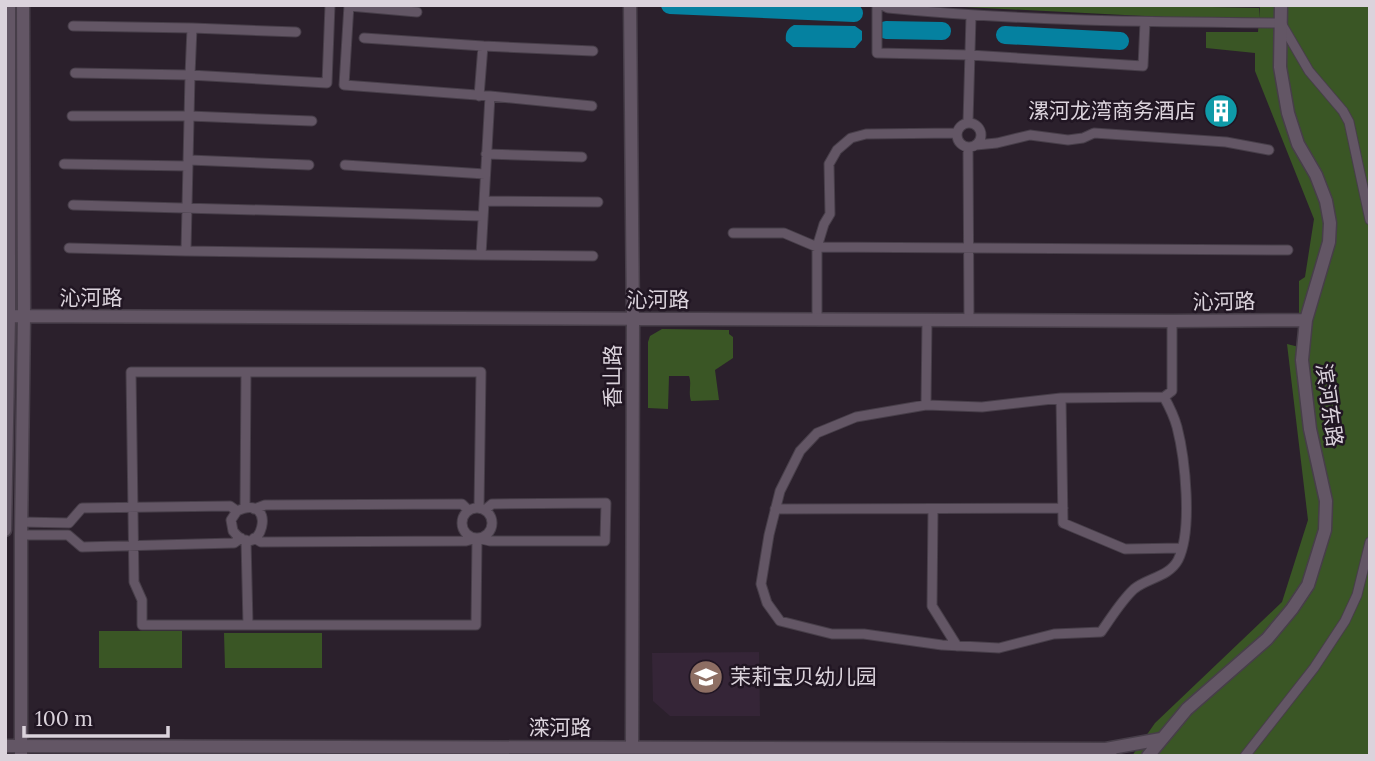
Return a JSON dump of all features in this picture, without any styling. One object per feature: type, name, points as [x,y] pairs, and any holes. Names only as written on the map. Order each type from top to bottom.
[{"type":"street","points":[[5,530],[9,317],[9,5]]},
{"type":"street","points":[[21,751],[23,5]]},
{"type":"street","points":[[75,73],[190,75],[327,83],[330,5]]},
{"type":"street","points":[[417,12],[349,5],[344,85],[592,106]]},
{"type":"street","name":"香山路","points":[[630,5],[633,319],[632,747]]},
{"type":"street","points":[[1145,22],[1143,66],[970,55],[877,53],[879,5],[971,16],[1281,23],[1309,71],[1343,110],[1349,122],[1370,220]]},
{"type":"street","name":"滨河东路","points":[[1149,756],[1187,709],[1267,639],[1308,585],[1325,530],[1326,501],[1310,429],[1302,359],[1306,320],[1329,242],[1330,222],[1326,201],[1316,175],[1298,144],[1288,113],[1280,68],[1281,5]]},
{"type":"street","points":[[968,122],[971,16]]},
{"type":"street","points":[[73,26],[296,32]]},
{"type":"street","points":[[186,251],[192,29]]},
{"type":"street","points":[[364,38],[593,51]]},
{"type":"street","points":[[479,96],[483,46]]},
{"type":"street","points":[[481,255],[490,96]]},
{"type":"street","points":[[72,116],[189,116],[312,121]]},
{"type":"street","points":[[969,320],[972,146],[980,139],[980,131],[968,122],[961,125],[957,133],[958,141],[972,146],[1030,135],[1068,140],[1094,133],[1226,142],[1269,150]]},
{"type":"street","points":[[817,320],[817,247],[830,214],[829,164],[837,150],[850,138],[866,134],[957,133]]},
{"type":"street","points":[[486,154],[582,157]]},
{"type":"street","points":[[64,164],[309,165]]},
{"type":"street","points":[[345,165],[485,174]]},
{"type":"street","points":[[484,201],[598,202]]},
{"type":"street","points":[[73,205],[482,216]]},
{"type":"street","points":[[733,233],[784,233],[817,247],[1288,250]]},
{"type":"street","points":[[69,248],[593,256]]},
{"type":"street","name":"沁河路","points":[[9,317],[1306,320]]},
{"type":"street","points":[[926,405],[927,320]]},
{"type":"street","points":[[1164,397],[1176,423],[1183,457],[1186,503],[1178,561],[1164,574],[1135,588],[1101,632],[1054,634],[999,648],[957,646],[863,634],[832,634],[780,621],[766,603],[761,584],[780,491],[800,451],[817,433],[856,417],[926,405],[982,407],[1061,398],[1164,397],[1172,391],[1172,321]]},
{"type":"street","points":[[477,538],[476,625],[142,625],[142,600],[134,582],[131,372],[481,372],[482,509]]},
{"type":"street","points":[[245,509],[246,372]]},
{"type":"street","points":[[1061,398],[1063,523],[1125,549],[1181,548]]},
{"type":"street","points":[[606,503],[605,541],[491,541],[470,536],[463,527],[464,515],[468,510],[482,509],[492,504],[606,503]]},
{"type":"street","points":[[468,510],[462,504],[265,505],[245,509],[233,515],[231,526],[233,531],[247,539],[261,542],[466,541],[486,535],[493,525],[490,514],[482,509]]},
{"type":"street","points":[[230,506],[262,516],[263,522],[261,533],[234,543],[133,546],[82,547],[68,535],[21,529],[69,523],[82,508],[230,506]]},
{"type":"street","points":[[775,509],[1063,508]]},
{"type":"street","points":[[933,509],[932,606],[957,646]]},
{"type":"street","points":[[247,539],[248,625]]},
{"type":"street","points":[[1245,756],[1314,668],[1345,621],[1357,595],[1370,542]]},
{"type":"street","name":"滦河路","points":[[5,746],[21,751],[632,747],[722,752],[1109,752],[1161,739]]},
{"type":"shaded area","name":"茉莉宝贝幼儿园","points":[[759,652],[760,716],[670,716],[653,701],[652,653]]},
{"type":"green space","points":[[925,5],[1259,8],[1259,18],[1164,17]]},
{"type":"green space","points":[[1260,5],[1370,5],[1370,756],[1132,756],[1155,723],[1282,602],[1308,520],[1287,344],[1299,347],[1299,281],[1305,277],[1314,219],[1255,71],[1255,53],[1206,48],[1206,32],[1258,32]]},
{"type":"green space","points":[[662,329],[729,330],[733,337],[733,358],[715,370],[719,400],[691,401],[689,376],[669,376],[668,409],[648,408],[648,342],[650,336]]},
{"type":"green space","points":[[99,631],[182,631],[182,668],[99,668]]},
{"type":"green space","points":[[224,633],[322,633],[322,668],[225,668]]},
{"type":"water","points":[[794,25],[855,26],[862,31],[862,40],[855,48],[793,47],[786,41],[786,36]]},
{"type":"waterway","points":[[670,5],[854,13]]},
{"type":"waterway","points":[[886,30],[942,31]]},
{"type":"waterway","points":[[1005,35],[1120,41]]},
{"type":"place","name":"漯河龙湾商务酒店","points":[[1221,111]]},
{"type":"place","name":"茉莉宝贝幼儿园","points":[[706,677]]}]
